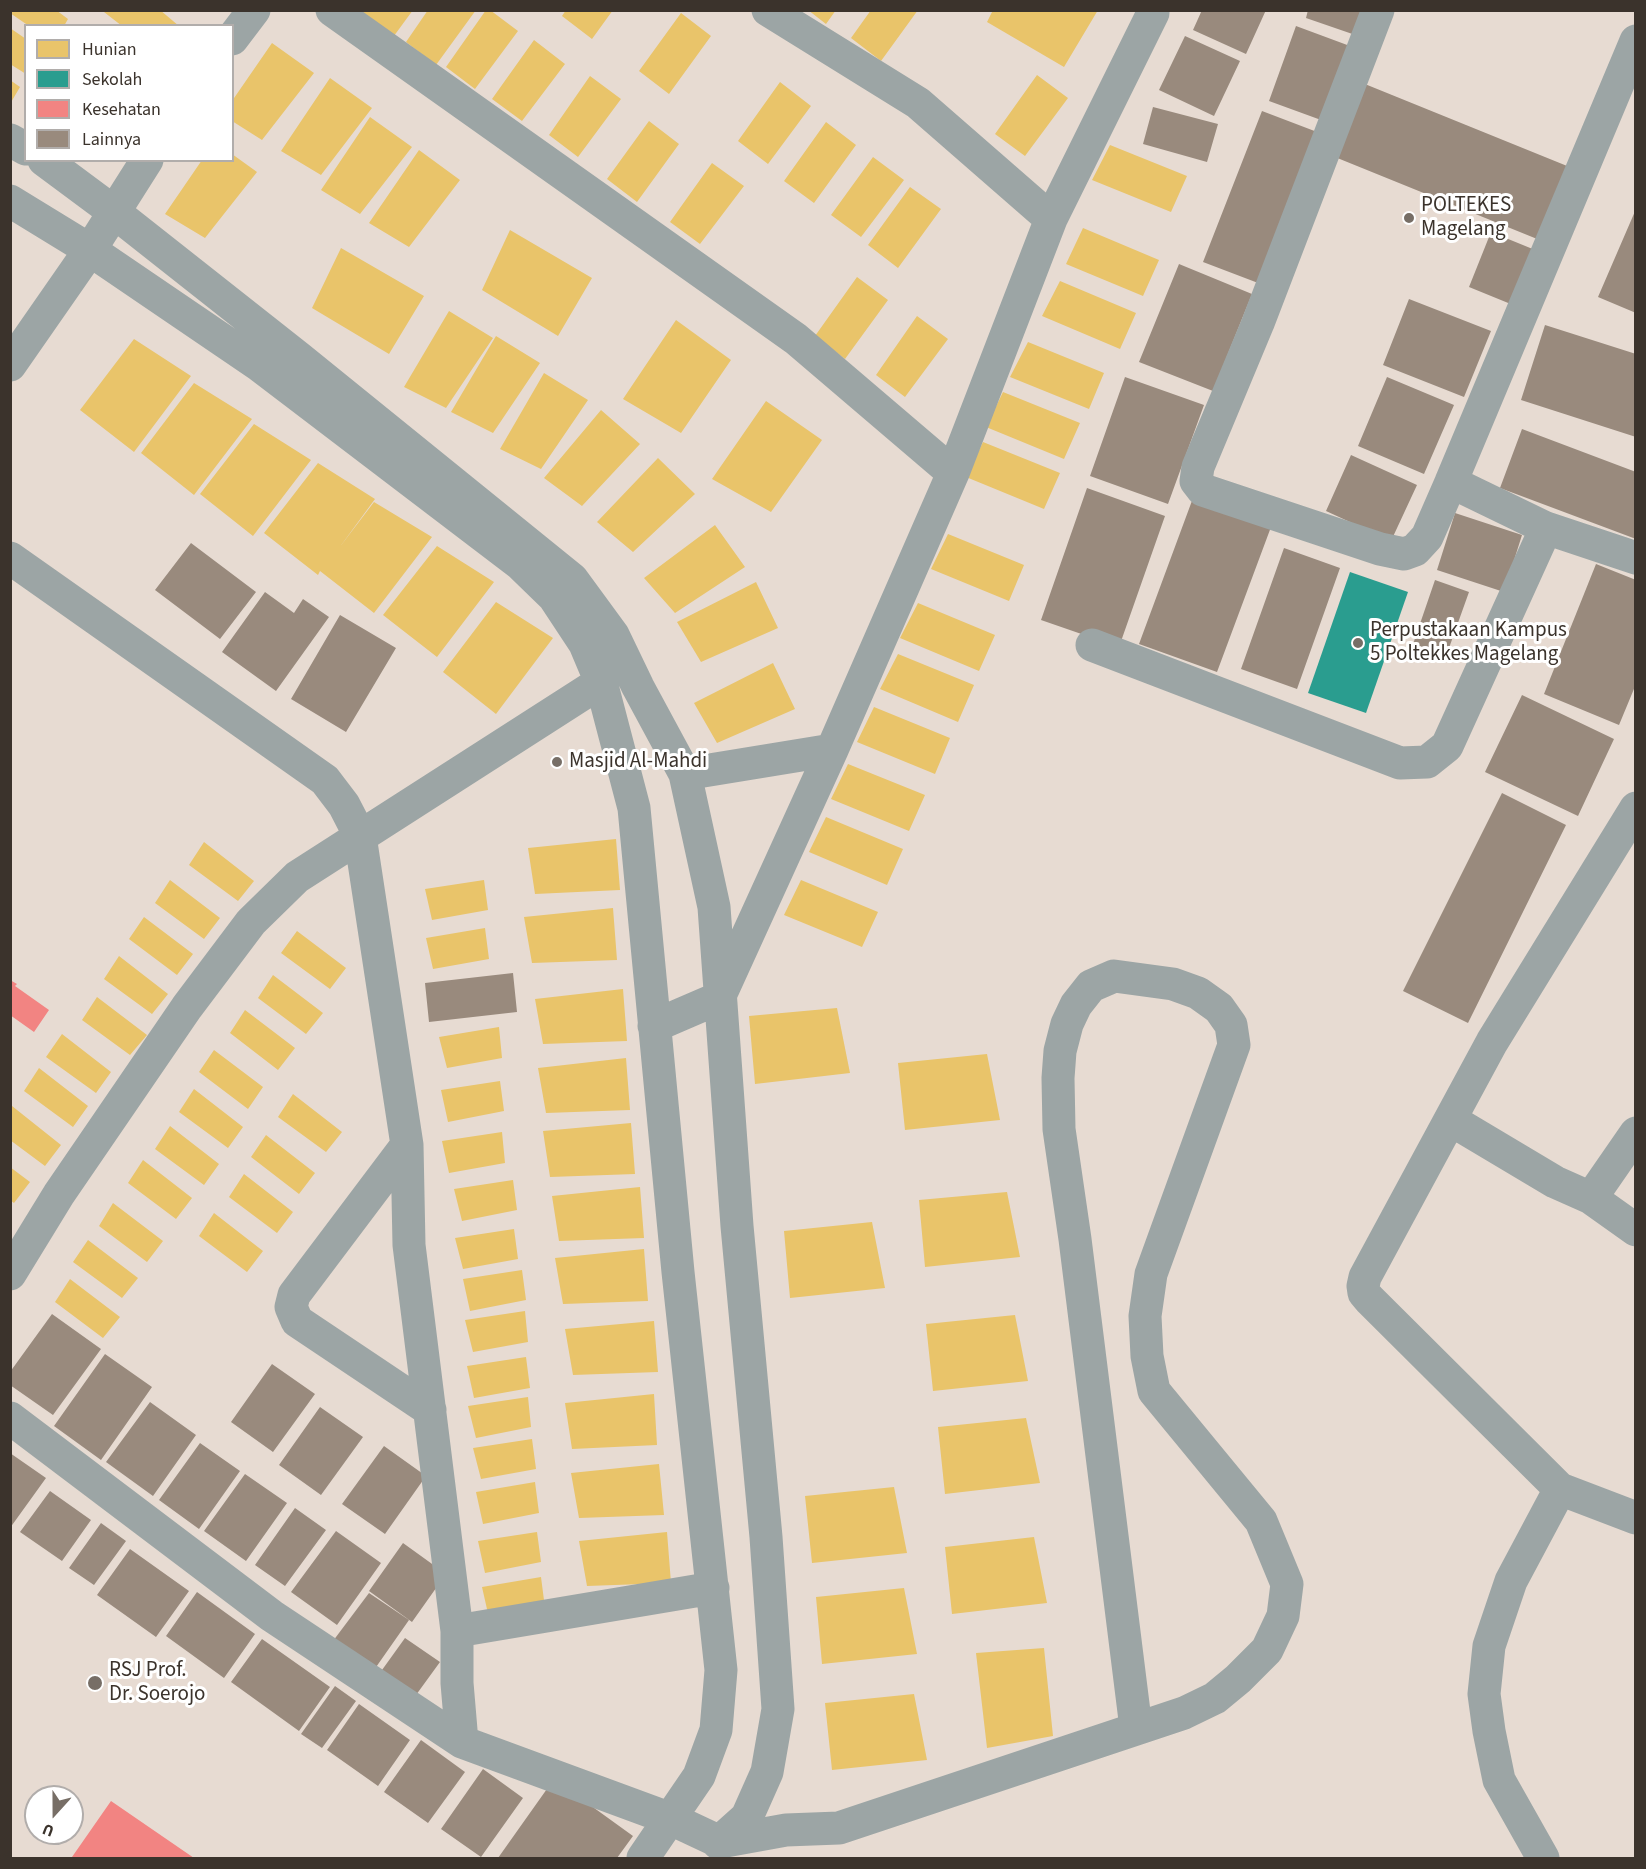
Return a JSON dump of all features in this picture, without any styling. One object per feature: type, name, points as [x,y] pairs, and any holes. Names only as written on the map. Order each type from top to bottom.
[{"type":"street","points":[[234,36],[254,10]]},
{"type":"street","points":[[332,10],[796,339],[953,473]]},
{"type":"street","points":[[768,10],[918,103],[1051,219]]},
{"type":"street","points":[[654,1026],[719,998],[832,750],[953,473],[1051,219],[1153,13],[1152,10]]},
{"type":"street","points":[[1378,10],[1258,324],[1198,466],[1196,481],[1203,490],[1380,549],[1404,554],[1415,550],[1427,537],[1635,41]]},
{"type":"street","points":[[10,140],[24,148]]},
{"type":"street","points":[[47,162],[114,212],[299,358],[572,579],[614,635],[638,687],[685,774],[714,907],[737,1226],[766,1537],[778,1709],[767,1772],[747,1817],[711,1850]]},
{"type":"street","points":[[10,365],[90,250],[146,162]]},
{"type":"street","points":[[10,201],[90,250],[259,365],[519,563],[554,597],[585,644],[601,682],[634,808],[678,1272],[721,1670],[716,1730],[699,1776],[643,1858]]},
{"type":"street","points":[[1451,482],[1546,528],[1635,558]]},
{"type":"street","points":[[1092,645],[1400,763],[1427,762],[1447,746],[1546,528]]},
{"type":"street","points":[[10,558],[325,780],[344,806],[360,836],[407,1145],[409,1245],[457,1631],[456,1683],[462,1742]]},
{"type":"street","points":[[10,1274],[59,1194],[187,1007],[251,922],[297,877],[601,682]]},
{"type":"street","points":[[685,774],[832,750]]},
{"type":"street","points":[[1635,808],[1492,1042],[1365,1277],[1363,1286],[1364,1293],[1560,1490],[1635,1518]]},
{"type":"street","points":[[711,1850],[786,1830],[839,1828],[1184,1713],[1215,1698],[1238,1680],[1267,1650],[1283,1616],[1287,1584],[1261,1521],[1154,1391],[1147,1356],[1145,1317],[1152,1274],[1234,1045],[1231,1025],[1219,1008],[1198,993],[1173,984],[1114,975],[1092,986],[1076,1005],[1067,1024],[1060,1051],[1059,1129],[1075,1239],[1136,1728]]},
{"type":"street","points":[[1451,1120],[1554,1182],[1591,1198],[1635,1230]]},
{"type":"street","points":[[1591,1198],[1635,1133]]},
{"type":"street","points":[[407,1145],[294,1295],[291,1306],[297,1321],[430,1410]]},
{"type":"street","points":[[10,1418],[272,1616],[462,1742],[671,1819],[711,1850]]},
{"type":"street","points":[[1543,1858],[1499,1780],[1484,1694],[1489,1646],[1511,1581],[1560,1490]]},
{"type":"street","points":[[457,1631],[713,1588]]},
{"type":"building: Hunian","points":[[10,10],[56,10],[68,19],[65,24],[26,24],[10,13]]},
{"type":"building: Hunian","points":[[105,10],[160,10],[177,24],[119,24],[104,12]]},
{"type":"building: Hunian","points":[[354,10],[413,10],[391,40]]},
{"type":"building: Hunian","points":[[428,10],[476,10],[436,65],[406,42]]},
{"type":"building: Hunian","points":[[486,10],[490,10],[518,31],[475,89],[446,67]]},
{"type":"building: Hunian","points":[[566,10],[613,10],[592,39],[562,16]]},
{"type":"building: Hunian","points":[[808,10],[836,10],[826,24]]},
{"type":"building: Hunian","points":[[871,10],[918,10],[881,61],[851,38]]},
{"type":"building: Hunian","points":[[993,10],[1098,10],[1064,67],[987,22]]},
{"type":"building: Hunian","points":[[681,13],[711,36],[669,94],[639,71]]},
{"type":"building: Hunian","points":[[10,28],[24,38],[24,73],[10,64]]},
{"type":"building: Hunian","points":[[534,40],[565,64],[522,121],[492,99]]},
{"type":"building: Hunian","points":[[272,43],[314,73],[262,140],[234,122],[234,98]]},
{"type":"building: Hunian","points":[[1037,75],[1068,98],[1025,156],[995,134]]},
{"type":"building: Hunian","points":[[590,76],[621,99],[578,157],[549,135]]},
{"type":"building: Hunian","points":[[330,78],[372,108],[321,175],[281,151]]},
{"type":"building: Hunian","points":[[10,80],[20,87],[10,104]]},
{"type":"building: Hunian","points":[[780,82],[811,106],[768,164],[738,141]]},
{"type":"building: Hunian","points":[[370,117],[412,147],[360,214],[321,190]]},
{"type":"building: Hunian","points":[[649,121],[679,144],[637,202],[607,179]]},
{"type":"building: Hunian","points":[[826,122],[856,145],[814,203],[784,181]]},
{"type":"building: Hunian","points":[[1110,145],[1187,176],[1171,212],[1092,180]]},
{"type":"building: Hunian","points":[[419,150],[460,180],[409,247],[369,223]]},
{"type":"building: Hunian","points":[[234,155],[257,172],[205,238],[165,214],[201,162],[234,162]]},
{"type":"building: Hunian","points":[[873,157],[904,180],[861,237],[831,215]]},
{"type":"building: Hunian","points":[[712,163],[744,186],[700,244],[670,222]]},
{"type":"building: Hunian","points":[[910,187],[941,209],[898,268],[868,245]]},
{"type":"building: Hunian","points":[[1083,228],[1159,260],[1143,296],[1066,264]]},
{"type":"building: Hunian","points":[[510,230],[592,278],[558,336],[482,290]]},
{"type":"building: Hunian","points":[[341,248],[424,296],[389,354],[312,308]]},
{"type":"building: Hunian","points":[[857,277],[888,300],[845,359],[815,336]]},
{"type":"building: Hunian","points":[[1060,281],[1136,313],[1120,349],[1042,316]]},
{"type":"building: Hunian","points":[[449,311],[493,338],[446,408],[404,387]]},
{"type":"building: Hunian","points":[[917,316],[948,339],[905,397],[876,375]]},
{"type":"building: Hunian","points":[[676,320],[731,360],[681,433],[623,399]]},
{"type":"building: Hunian","points":[[496,336],[540,363],[493,433],[451,412]]},
{"type":"building: Hunian","points":[[134,339],[191,376],[134,452],[80,410]]},
{"type":"building: Hunian","points":[[1028,342],[1104,373],[1089,409],[1010,377]]},
{"type":"building: Hunian","points":[[544,373],[588,400],[541,469],[500,449]]},
{"type":"building: Hunian","points":[[194,383],[252,419],[194,495],[141,453]]},
{"type":"building: Hunian","points":[[1003,392],[1080,423],[1064,459],[986,427]]},
{"type":"building: Hunian","points":[[766,401],[822,440],[771,512],[712,479]]},
{"type":"building: Hunian","points":[[601,410],[640,444],[582,506],[544,478]]},
{"type":"building: Hunian","points":[[254,424],[311,460],[253,536],[200,494]]},
{"type":"building: Hunian","points":[[983,442],[1060,473],[1044,509],[966,477]]},
{"type":"building: Hunian","points":[[658,458],[695,494],[633,552],[597,522]]},
{"type":"building: Hunian","points":[[318,463],[375,499],[339,548],[374,502],[432,537],[374,613],[320,571],[318,575],[264,533]]},
{"type":"building: Hunian","points":[[715,525],[745,567],[675,613],[644,578]]},
{"type":"building: Hunian","points":[[948,534],[1024,565],[1009,601],[931,569]]},
{"type":"building: Hunian","points":[[437,546],[494,582],[437,657],[383,615]]},
{"type":"building: Hunian","points":[[756,582],[778,628],[701,662],[677,622]]},
{"type":"building: Hunian","points":[[496,602],[553,638],[496,714],[443,672]]},
{"type":"building: Hunian","points":[[918,603],[995,635],[979,671],[900,638]]},
{"type":"building: Hunian","points":[[898,654],[974,685],[958,722],[880,689]]},
{"type":"building: Hunian","points":[[773,663],[795,709],[717,743],[694,703]]},
{"type":"building: Hunian","points":[[874,707],[950,738],[935,774],[857,742]]},
{"type":"building: Hunian","points":[[848,764],[925,795],[909,831],[831,799]]},
{"type":"building: Hunian","points":[[826,817],[903,849],[887,885],[809,852]]},
{"type":"building: Hunian","points":[[616,839],[620,890],[535,894],[528,848]]},
{"type":"building: Hunian","points":[[204,842],[254,881],[238,901],[189,865]]},
{"type":"building: Hunian","points":[[170,880],[220,918],[204,939],[155,903]]},
{"type":"building: Hunian","points":[[484,880],[488,910],[432,920],[425,889]]},
{"type":"building: Hunian","points":[[801,880],[878,912],[862,947],[784,915]]},
{"type":"building: Hunian","points":[[613,908],[617,960],[532,963],[524,917]]},
{"type":"building: Hunian","points":[[144,917],[193,954],[177,975],[129,939]]},
{"type":"building: Hunian","points":[[485,928],[489,959],[433,969],[426,938]]},
{"type":"building: Hunian","points":[[297,931],[346,968],[330,989],[281,953]]},
{"type":"building: Hunian","points":[[119,956],[168,994],[152,1014],[104,979]]},
{"type":"building: Hunian","points":[[273,975],[323,1013],[306,1034],[258,998]]},
{"type":"building: Hunian","points":[[490,979],[495,1009],[438,1020],[432,988]]},
{"type":"building: Hunian","points":[[623,989],[627,1041],[543,1044],[535,999]]},
{"type":"building: Hunian","points":[[97,997],[147,1035],[130,1055],[82,1020]]},
{"type":"building: Hunian","points":[[837,1008],[850,1073],[755,1084],[749,1016]]},
{"type":"building: Hunian","points":[[245,1010],[295,1048],[278,1070],[230,1033]]},
{"type":"building: Hunian","points":[[499,1027],[502,1058],[447,1068],[439,1037]]},
{"type":"building: Hunian","points":[[62,1034],[111,1072],[96,1093],[46,1057]]},
{"type":"building: Hunian","points":[[214,1050],[263,1087],[248,1109],[199,1072]]},
{"type":"building: Hunian","points":[[987,1054],[1000,1120],[905,1130],[898,1063]]},
{"type":"building: Hunian","points":[[626,1058],[630,1110],[546,1113],[538,1068]]},
{"type":"building: Hunian","points":[[39,1068],[88,1106],[73,1127],[24,1091]]},
{"type":"building: Hunian","points":[[500,1081],[504,1111],[448,1122],[441,1090]]},
{"type":"building: Hunian","points":[[194,1089],[243,1127],[228,1148],[179,1112]]},
{"type":"building: Hunian","points":[[293,1094],[342,1132],[326,1152],[278,1117]]},
{"type":"building: Hunian","points":[[12,1106],[61,1145],[45,1166],[10,1140]]},
{"type":"building: Hunian","points":[[631,1123],[635,1174],[550,1177],[543,1131]]},
{"type":"building: Hunian","points":[[170,1126],[219,1164],[204,1185],[155,1149]]},
{"type":"building: Hunian","points":[[502,1132],[505,1163],[449,1173],[442,1141]]},
{"type":"building: Hunian","points":[[266,1135],[315,1173],[299,1194],[251,1157]]},
{"type":"building: Hunian","points":[[143,1160],[192,1198],[176,1219],[128,1183]]},
{"type":"building: Hunian","points":[[10,1167],[30,1182],[14,1203],[10,1200]]},
{"type":"building: Hunian","points":[[244,1174],[293,1212],[277,1233],[229,1197]]},
{"type":"building: Hunian","points":[[513,1180],[517,1210],[462,1221],[454,1189]]},
{"type":"building: Hunian","points":[[640,1187],[644,1238],[559,1241],[552,1196]]},
{"type":"building: Hunian","points":[[1007,1192],[1020,1257],[925,1267],[919,1200]]},
{"type":"building: Hunian","points":[[113,1203],[163,1241],[147,1262],[99,1226]]},
{"type":"building: Hunian","points":[[214,1213],[263,1251],[247,1272],[199,1236]]},
{"type":"building: Hunian","points":[[872,1222],[885,1288],[790,1298],[784,1231]]},
{"type":"building: Hunian","points":[[514,1229],[518,1259],[463,1269],[455,1238]]},
{"type":"building: Hunian","points":[[88,1240],[138,1278],[122,1298],[73,1262]]},
{"type":"building: Hunian","points":[[644,1249],[648,1301],[563,1304],[555,1258]]},
{"type":"building: Hunian","points":[[522,1270],[526,1300],[470,1311],[463,1279]]},
{"type":"building: Hunian","points":[[70,1279],[120,1317],[103,1338],[55,1302]]},
{"type":"building: Hunian","points":[[525,1311],[528,1342],[473,1352],[465,1320]]},
{"type":"building: Hunian","points":[[1015,1315],[1028,1381],[933,1391],[926,1324]]},
{"type":"building: Hunian","points":[[654,1321],[658,1372],[573,1375],[565,1329]]},
{"type":"building: Hunian","points":[[526,1357],[530,1388],[474,1398],[467,1366]]},
{"type":"building: Hunian","points":[[654,1394],[657,1445],[572,1449],[565,1403]]},
{"type":"building: Hunian","points":[[528,1397],[531,1427],[476,1438],[468,1406]]},
{"type":"building: Hunian","points":[[1026,1418],[1040,1483],[945,1494],[938,1427]]},
{"type":"building: Hunian","points":[[532,1439],[536,1469],[481,1479],[473,1448]]},
{"type":"building: Hunian","points":[[659,1464],[664,1515],[579,1518],[571,1473]]},
{"type":"building: Hunian","points":[[535,1482],[539,1513],[483,1524],[476,1492]]},
{"type":"building: Hunian","points":[[894,1487],[907,1553],[812,1563],[805,1496]]},
{"type":"building: Hunian","points":[[537,1532],[541,1562],[485,1573],[478,1541]]},
{"type":"building: Hunian","points":[[667,1532],[671,1583],[587,1586],[579,1541]]},
{"type":"building: Hunian","points":[[1034,1537],[1047,1603],[952,1614],[945,1547]]},
{"type":"building: Hunian","points":[[541,1577],[545,1608],[489,1618],[482,1587]]},
{"type":"building: Hunian","points":[[904,1588],[917,1654],[822,1664],[816,1597]]},
{"type":"building: Hunian","points":[[1044,1648],[1053,1736],[987,1748],[976,1653]]},
{"type":"building: Hunian","points":[[914,1694],[927,1760],[832,1770],[825,1703]]},
{"type":"building: Sekolah","name":"Perpustakaan Kampus 5 Poltekkes Magelang","points":[[1350,572],[1408,592],[1366,713],[1308,693]]},
{"type":"building: Kesehatan","points":[[10,980],[49,1010],[34,1032],[10,1015]]},
{"type":"building: Kesehatan","points":[[111,1801],[194,1858],[72,1857],[80,1845],[84,1845],[84,1840]]},
{"type":"building: Lainnya","points":[[1202,10],[1266,10],[1246,54],[1193,30]]},
{"type":"building: Lainnya","points":[[1308,10],[1373,10],[1364,38],[1306,18]]},
{"type":"building: Lainnya","points":[[1296,26],[1358,49],[1332,124],[1269,101]]},
{"type":"building: Lainnya","points":[[1185,36],[1240,61],[1214,116],[1159,90]]},
{"type":"building: Lainnya","points":[[1355,80],[1577,170],[1547,243],[1325,153]]},
{"type":"building: Lainnya","points":[[1153,107],[1218,124],[1207,162],[1143,144]]},
{"type":"building: Lainnya","points":[[1262,111],[1325,135],[1266,286],[1203,262]]},
{"type":"building: Lainnya","points":[[1636,209],[1636,313],[1598,297]]},
{"type":"building: Lainnya","points":[[1491,232],[1540,252],[1518,307],[1469,287]]},
{"type":"building: Lainnya","points":[[1179,264],[1252,294],[1213,391],[1139,362]]},
{"type":"building: Lainnya","points":[[1409,299],[1491,331],[1464,397],[1383,365]]},
{"type":"building: Lainnya","points":[[1545,325],[1636,354],[1636,437],[1521,400]]},
{"type":"building: Lainnya","points":[[1125,377],[1204,405],[1168,504],[1090,476]]},
{"type":"building: Lainnya","points":[[1387,377],[1454,405],[1424,474],[1358,446]]},
{"type":"building: Lainnya","points":[[1522,429],[1636,472],[1636,539],[1500,488]]},
{"type":"building: Lainnya","points":[[1351,455],[1417,485],[1391,541],[1326,511]]},
{"type":"building: Lainnya","points":[[1087,488],[1165,516],[1119,647],[1041,620]]},
{"type":"building: Lainnya","points":[[1193,498],[1271,527],[1217,672],[1139,644]]},
{"type":"building: Lainnya","points":[[1455,513],[1522,535],[1504,592],[1437,570]]},
{"type":"building: Lainnya","points":[[191,543],[256,592],[220,639],[155,590]]},
{"type":"building: Lainnya","points":[[1284,548],[1340,568],[1297,689],[1241,669]]},
{"type":"building: Lainnya","points":[[1596,564],[1636,580],[1636,684],[1619,725],[1544,694]]},
{"type":"building: Lainnya","points":[[1435,580],[1469,592],[1444,662],[1411,650]]},
{"type":"building: Lainnya","points":[[265,592],[294,613],[303,599],[329,617],[276,691],[222,652]]},
{"type":"building: Lainnya","points":[[340,615],[396,648],[346,732],[291,699]]},
{"type":"building: Lainnya","points":[[1522,695],[1614,739],[1578,816],[1485,772]]},
{"type":"building: Lainnya","points":[[1502,793],[1566,825],[1468,1023],[1403,991]]},
{"type":"building: Lainnya","points":[[513,973],[517,1012],[429,1022],[425,983]]},
{"type":"building: Lainnya","points":[[52,1314],[101,1349],[53,1415],[10,1385],[10,1372]]},
{"type":"building: Lainnya","points":[[105,1354],[152,1387],[101,1460],[54,1426]]},
{"type":"building: Lainnya","points":[[272,1364],[315,1394],[273,1452],[231,1422]]},
{"type":"building: Lainnya","points":[[150,1402],[196,1435],[153,1496],[106,1462]]},
{"type":"building: Lainnya","points":[[320,1407],[363,1437],[321,1495],[279,1465]]},
{"type":"building: Lainnya","points":[[200,1443],[240,1471],[199,1529],[159,1500]]},
{"type":"building: Lainnya","points":[[384,1446],[426,1476],[385,1534],[342,1504]]},
{"type":"building: Lainnya","points":[[10,1453],[46,1478],[10,1528]]},
{"type":"building: Lainnya","points":[[245,1474],[287,1503],[246,1561],[204,1531]]},
{"type":"building: Lainnya","points":[[50,1491],[91,1520],[62,1561],[20,1532]]},
{"type":"building: Lainnya","points":[[295,1508],[326,1530],[285,1586],[255,1565]]},
{"type":"building: Lainnya","points":[[101,1523],[126,1541],[94,1585],[69,1568]]},
{"type":"building: Lainnya","points":[[336,1531],[381,1563],[337,1625],[291,1592]]},
{"type":"building: Lainnya","points":[[403,1543],[446,1574],[412,1622],[369,1591]]},
{"type":"building: Lainnya","points":[[130,1549],[189,1591],[156,1637],[97,1595]]},
{"type":"building: Lainnya","points":[[197,1592],[255,1634],[224,1678],[166,1636]]},
{"type":"building: Lainnya","points":[[369,1593],[409,1620],[374,1670],[333,1641]]},
{"type":"building: Lainnya","points":[[405,1638],[440,1662],[416,1695],[382,1670]]},
{"type":"building: Lainnya","points":[[262,1639],[330,1687],[299,1731],[231,1682]]},
{"type":"building: Lainnya","points":[[335,1686],[356,1701],[322,1748],[301,1734]]},
{"type":"building: Lainnya","points":[[359,1704],[410,1740],[378,1786],[327,1750]]},
{"type":"building: Lainnya","points":[[421,1740],[465,1772],[428,1823],[384,1792]]},
{"type":"building: Lainnya","points":[[483,1769],[523,1798],[481,1857],[441,1829]]},
{"type":"building: Lainnya","points":[[554,1779],[633,1836],[617,1858],[498,1858]]},
{"type":"place","name":"POLTEKES Magelang","points":[[1409,218]]},
{"type":"place","name":"Perpustakaan Kampus 5 Poltekkes Magelang","points":[[1358,643]]},
{"type":"place","name":"Masjid Al-Mahdi","points":[[557,762]]},
{"type":"place","name":"RSJ Prof. Dr. Soerojo","points":[[95,1683]]}]
